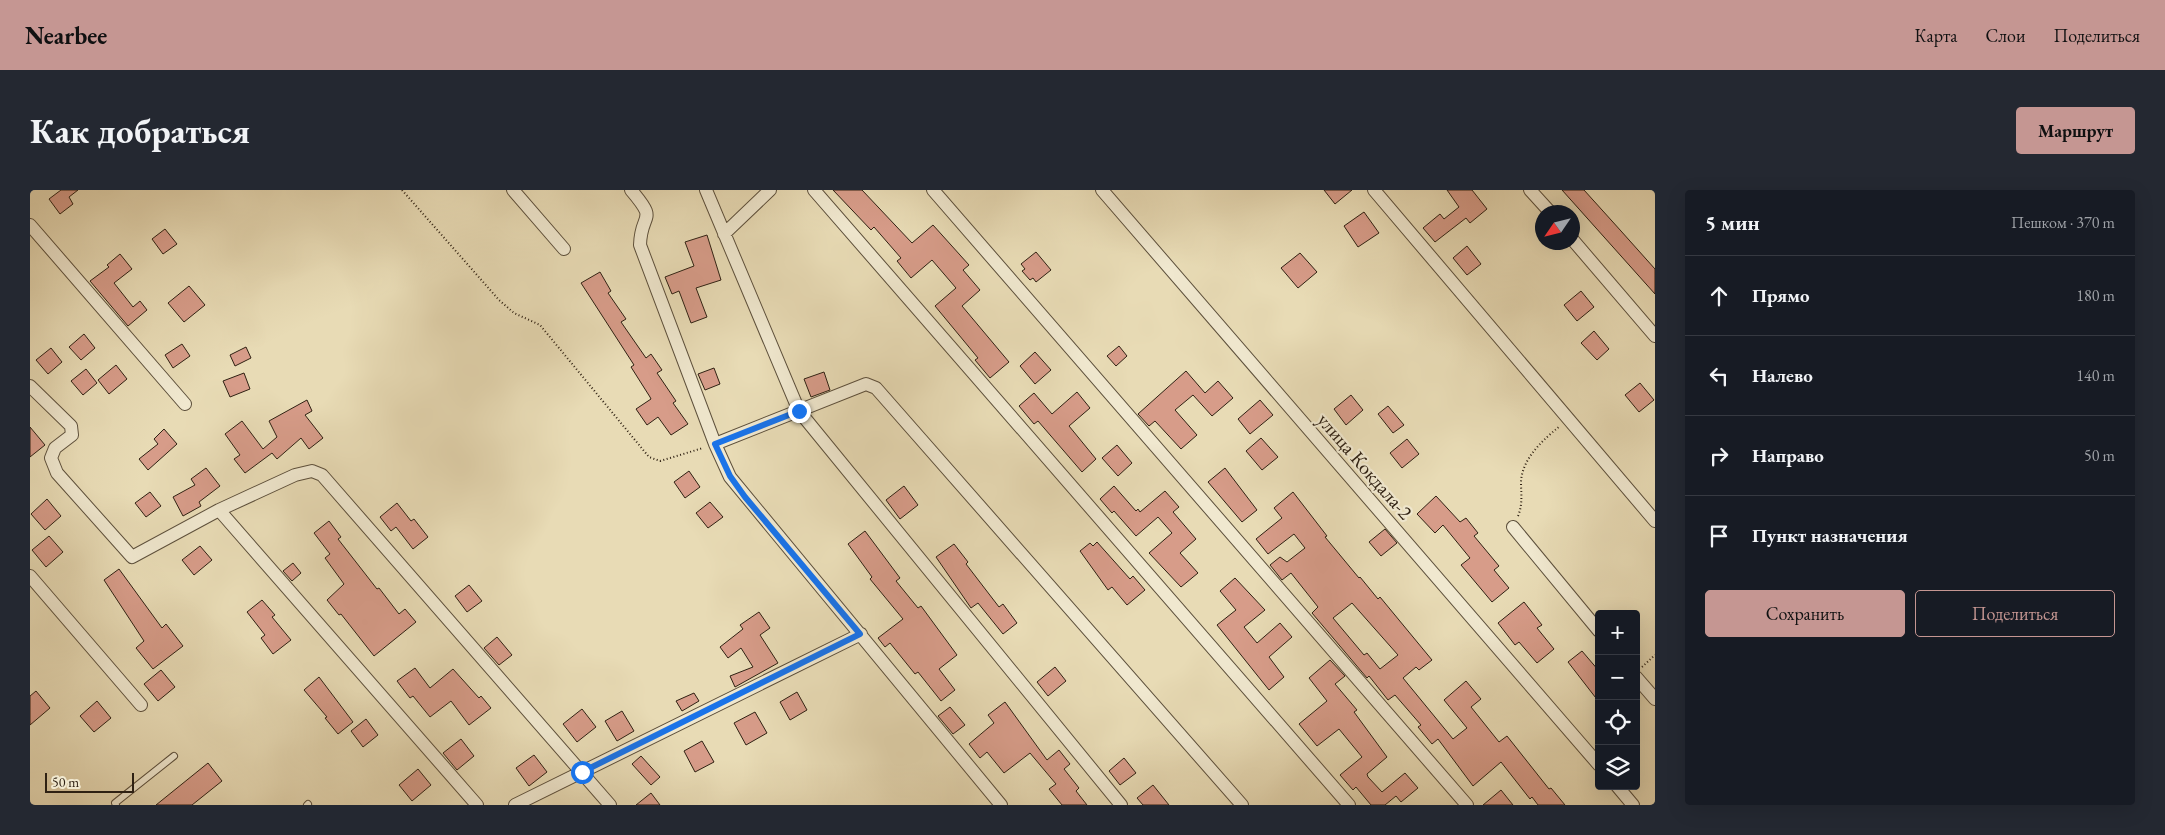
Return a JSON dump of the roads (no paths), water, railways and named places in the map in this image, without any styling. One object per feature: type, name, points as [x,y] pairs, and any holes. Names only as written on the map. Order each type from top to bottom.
[{"type":"street","points":[[513,190],[564,249]]},
{"type":"street","points":[[631,190],[646,208],[648,215],[640,236],[640,245],[715,444],[730,476],[745,497],[1001,805]]},
{"type":"street","points":[[706,190],[799,411],[1121,805]]},
{"type":"street","points":[[724,234],[770,190]]},
{"type":"street","points":[[814,190],[1349,805]]},
{"type":"street","points":[[933,190],[1467,805]]},
{"type":"street","name":"улица Кокдала-2","points":[[1102,190],[1595,760]]},
{"type":"street","points":[[1374,190],[1655,520]]},
{"type":"street","points":[[1530,190],[1544,205]]},
{"type":"street","points":[[30,225],[185,404]]},
{"type":"street","points":[[1580,248],[1655,336]]},
{"type":"street","points":[[715,444],[866,384],[876,388],[1242,805]]},
{"type":"street","points":[[30,386],[71,426],[72,435],[55,448],[51,458],[57,473],[132,557],[219,510],[295,475],[312,471],[322,475],[610,805]]},
{"type":"street","points":[[219,510],[477,805]]},
{"type":"street","points":[[1513,527],[1595,627]]},
{"type":"street","points":[[30,576],[141,705]]},
{"type":"street","points":[[515,805],[860,634]]},
{"type":"street","points":[[1640,682],[1655,699]]},
{"type":"street","points":[[1620,790],[1633,805]]},
{"type":"lane","points":[[116,805],[174,756]]}]
